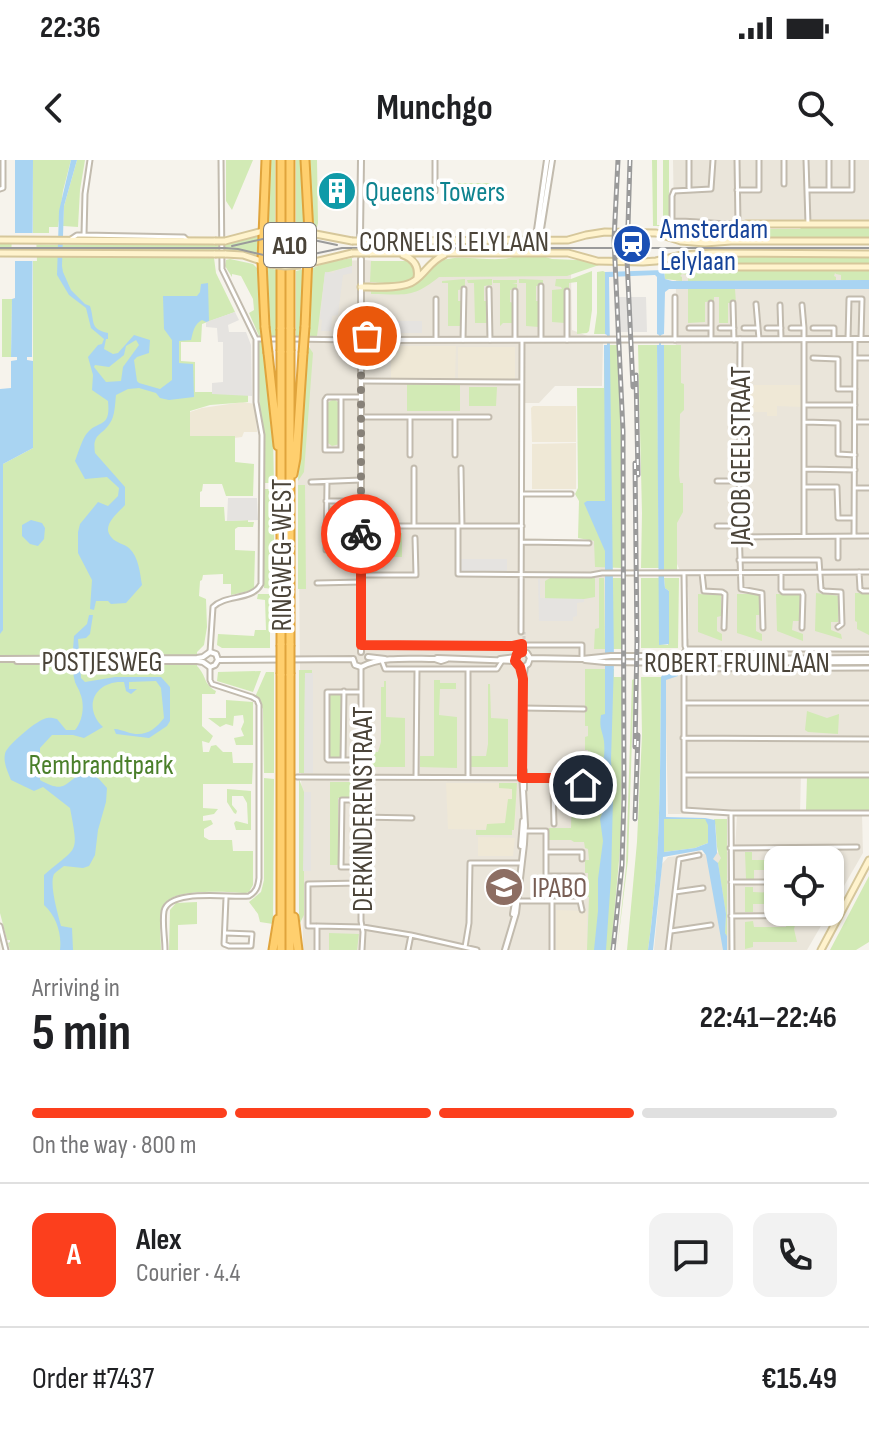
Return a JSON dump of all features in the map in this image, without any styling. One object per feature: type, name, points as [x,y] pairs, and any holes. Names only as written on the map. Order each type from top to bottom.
[{"type":"highway","name":"A10","points":[[266,160],[267,231]]},
{"type":"highway","name":"RINGWEG-WEST","points":[[281,160],[285,329],[281,464],[286,591]]},
{"type":"highway","name":"RINGWEG-WEST","points":[[285,329],[290,160]]},
{"type":"highway","name":"A10","points":[[305,160],[309,233]]},
{"type":"highway","points":[[266,262],[267,231]]},
{"type":"highway","points":[[305,264],[309,233]]},
{"type":"highway","name":"A10","points":[[266,262],[265,327],[281,464]]},
{"type":"highway","name":"A10","points":[[290,487],[296,458],[305,327],[305,264]]},
{"type":"highway","name":"RINGWEG-WEST","points":[[281,950],[286,900],[286,591],[290,487],[285,351]]},
{"type":"highway","name":"A10","points":[[273,950],[286,900]]},
{"type":"highway","name":"A10","points":[[286,900],[298,950]]},
{"type":"highway","name":"RINGWEG-WEST","points":[[286,900],[290,950]]},
{"type":"main road","points":[[695,242],[746,224],[869,224]]},
{"type":"main road","name":"CORNELIS LELYLAAN","points":[[0,240],[225,241],[267,231],[300,231],[352,241],[546,241],[607,232],[656,233],[695,242],[869,241]]},
{"type":"main road","name":"CORNELIS LELYLAAN","points":[[0,253],[225,254],[243,255],[285,266],[352,253],[568,253],[605,261],[652,262],[675,256],[728,253],[869,254]]},
{"type":"main road","points":[[400,253],[415,264],[417,279]]},
{"type":"main road","points":[[361,287],[407,285],[417,279],[430,263],[448,253]]},
{"type":"main road","points":[[675,256],[717,267],[869,267]]},
{"type":"main road","points":[[821,950],[869,860]]},
{"type":"street","points":[[1,189],[3,160]]},
{"type":"street","points":[[84,235],[90,160]]},
{"type":"street","points":[[165,950],[164,910],[169,902],[182,897],[249,896],[258,887],[259,705],[252,697],[214,686],[210,680],[210,667],[203,659],[210,652],[213,607],[222,600],[254,593],[261,584],[262,435],[256,402],[256,339],[223,271],[221,160]]},
{"type":"street","points":[[435,160],[435,191]]},
{"type":"street","points":[[546,241],[541,230],[550,160]]},
{"type":"street","points":[[533,241],[550,160]]},
{"type":"street","points":[[689,160],[689,190]]},
{"type":"street","points":[[713,160],[711,189],[674,191],[672,221],[739,225],[737,160]]},
{"type":"street","points":[[737,190],[759,190],[759,160]]},
{"type":"street","points":[[784,160],[784,184]]},
{"type":"street","points":[[806,160],[808,224]]},
{"type":"street","points":[[829,160],[829,190]]},
{"type":"street","points":[[807,190],[852,190],[852,160]]},
{"type":"street","points":[[360,235],[361,161]]},
{"type":"street","points":[[68,241],[77,235],[184,237],[188,241]]},
{"type":"street","points":[[361,259],[361,333]]},
{"type":"street","points":[[541,286],[541,340]]},
{"type":"street","points":[[463,340],[464,289]]},
{"type":"street","points":[[489,289],[490,340]]},
{"type":"street","points":[[515,291],[515,340]]},
{"type":"street","points":[[567,291],[567,340]]},
{"type":"street","points":[[675,297],[675,340]]},
{"type":"street","points":[[436,299],[436,340]]},
{"type":"street","points":[[854,536],[855,339],[849,299],[862,299],[855,339]]},
{"type":"street","points":[[711,303],[711,340]]},
{"type":"street","name":"JACOB GEELSTRAAT","points":[[733,303],[737,340],[740,573]]},
{"type":"street","points":[[756,304],[759,339]]},
{"type":"street","points":[[780,305],[781,339]]},
{"type":"street","points":[[802,305],[804,536]]},
{"type":"street","points":[[689,328],[711,328]]},
{"type":"street","points":[[720,328],[734,328]]},
{"type":"street","points":[[744,328],[758,328]]},
{"type":"street","points":[[767,328],[781,328]]},
{"type":"street","points":[[791,328],[804,328]]},
{"type":"street","points":[[813,328],[834,328],[834,339]]},
{"type":"street","points":[[354,340],[361,333]]},
{"type":"street","points":[[361,333],[368,340]]},
{"type":"street","points":[[256,339],[354,340]]},
{"type":"street","points":[[368,340],[869,339]]},
{"type":"street","points":[[354,340],[361,346]]},
{"type":"street","points":[[361,346],[368,340]]},
{"type":"street","points":[[522,340],[522,631]]},
{"type":"street","points":[[361,346],[361,652]]},
{"type":"street","points":[[813,358],[838,359],[838,389],[855,389]]},
{"type":"street","points":[[855,358],[869,358]]},
{"type":"street","points":[[361,381],[522,382]]},
{"type":"street","points":[[341,397],[341,450],[325,450],[327,397],[341,397],[361,397]]},
{"type":"street","points":[[804,405],[855,405]]},
{"type":"street","points":[[361,417],[489,417]]},
{"type":"street","points":[[410,417],[410,455]]},
{"type":"street","points":[[455,417],[455,455]]},
{"type":"street","points":[[805,422],[838,423],[838,454],[855,455]]},
{"type":"street","points":[[855,422],[869,422]]},
{"type":"street","points":[[414,468],[414,526]]},
{"type":"street","points":[[461,468],[458,574],[869,572]]},
{"type":"street","points":[[804,469],[855,470]]},
{"type":"street","points":[[311,482],[361,480]]},
{"type":"street","points":[[717,481],[739,481]]},
{"type":"street","points":[[327,482],[326,550],[343,550],[343,501]]},
{"type":"street","points":[[804,487],[837,487],[838,518],[854,518]]},
{"type":"street","points":[[855,488],[869,488]]},
{"type":"street","points":[[522,494],[571,494]]},
{"type":"street","points":[[326,501],[361,501]]},
{"type":"street","points":[[361,526],[522,526]]},
{"type":"street","points":[[717,526],[739,526]]},
{"type":"street","points":[[838,536],[838,558]]},
{"type":"street","points":[[739,537],[869,536]]},
{"type":"street","points":[[362,575],[416,575],[415,538]]},
{"type":"street","points":[[522,542],[589,543]]},
{"type":"street","points":[[739,560],[819,560],[821,589],[841,592],[842,624],[838,627]]},
{"type":"street","points":[[859,572],[860,589],[869,591]]},
{"type":"street","points":[[684,573],[684,810],[869,813]]},
{"type":"street","points":[[702,573],[702,590],[725,594],[724,628]]},
{"type":"street","points":[[740,573],[743,591],[763,595],[763,628]]},
{"type":"street","points":[[781,573],[783,592],[802,592],[802,628]]},
{"type":"street","points":[[317,583],[362,582]]},
{"type":"street","points":[[361,645],[513,646],[522,641]]},
{"type":"street","points":[[353,659],[355,665],[361,667],[368,660],[515,659],[522,652],[522,641]]},
{"type":"street","points":[[522,641],[530,646],[582,645],[582,659],[530,660],[523,667]]},
{"type":"street","name":"ROBERT FRUINLAAN","points":[[686,649],[869,649]]},
{"type":"street","points":[[210,652],[216,654],[218,660]]},
{"type":"street","points":[[353,659],[361,652]]},
{"type":"street","points":[[361,652],[366,654],[368,660]]},
{"type":"street","points":[[522,652],[527,653],[530,660]]},
{"type":"street","name":"POSTJESWEG","points":[[0,660],[203,659]]},
{"type":"street","points":[[218,660],[353,659]]},
{"type":"street","points":[[507,948],[518,889],[523,831],[523,667],[515,659]]},
{"type":"street","name":"ROBERT FRUINLAAN","points":[[582,659],[684,663],[869,663]]},
{"type":"street","points":[[210,667],[218,660]]},
{"type":"street","points":[[383,660],[385,669],[497,669],[501,660]]},
{"type":"street","name":"DERKINDERENSTRAAT","points":[[361,667],[362,950]]},
{"type":"street","points":[[416,777],[417,669]]},
{"type":"street","points":[[468,669],[468,777]]},
{"type":"street","points":[[343,760],[344,691]]},
{"type":"street","points":[[361,692],[327,692],[327,759],[361,760]]},
{"type":"street","points":[[684,703],[869,703]]},
{"type":"street","points":[[523,708],[584,709]]},
{"type":"street","points":[[683,738],[869,739]]},
{"type":"street","points":[[684,775],[869,775]]},
{"type":"street","points":[[288,777],[583,778],[583,785]]},
{"type":"street","points":[[553,787],[554,824]]},
{"type":"street","points":[[361,800],[342,800],[341,867],[361,867]]},
{"type":"street","points":[[731,813],[732,950]]},
{"type":"street","points":[[361,817],[412,818]]},
{"type":"street","points":[[523,831],[546,831],[546,901]]},
{"type":"street","points":[[730,848],[857,847]]},
{"type":"street","points":[[546,852],[582,852],[582,859]]},
{"type":"street","points":[[668,950],[679,859],[699,855]]},
{"type":"street","points":[[465,947],[469,923],[470,863],[521,863]]},
{"type":"street","points":[[546,876],[582,876],[582,883]]},
{"type":"street","points":[[731,882],[764,882]]},
{"type":"street","points":[[361,883],[308,884],[308,926],[363,927],[477,950]]},
{"type":"street","points":[[675,892],[703,888]]},
{"type":"street","points":[[225,897],[226,945],[252,944],[252,934],[226,933]]},
{"type":"street","points":[[516,901],[580,901],[582,910]]},
{"type":"street","points":[[552,901],[552,950]]},
{"type":"street","points":[[731,916],[764,916]]},
{"type":"street","points":[[671,931],[711,925]]},
{"type":"street","points":[[0,926],[2,944],[6,950]]},
{"type":"street","points":[[317,926],[317,950]]},
{"type":"street","points":[[408,950],[411,935]]},
{"type":"shaded area","points":[[673,160],[869,160],[869,222],[674,218]]},
{"type":"shaded area","points":[[365,260],[410,265],[415,283],[437,275],[571,274],[572,330],[603,342],[602,386],[555,386],[539,403],[520,403],[520,538],[594,541],[607,572],[608,656],[599,950],[303,950],[298,476],[316,277],[340,261]]},
{"type":"shaded area","points":[[352,266],[352,273],[343,275],[338,315],[332,316],[331,331],[321,331],[325,272],[334,273]]},
{"type":"shaded area","points":[[869,270],[869,774],[801,774],[800,813],[862,814],[863,853],[844,886],[844,846],[764,846],[764,926],[821,926],[807,950],[654,950],[662,864],[668,857],[735,851],[737,814],[668,814],[665,677],[689,638],[688,588],[675,563],[676,273]]},
{"type":"shaded area","points":[[617,297],[646,297],[647,332],[620,332]]},
{"type":"shaded area","points":[[235,312],[239,320],[228,325],[229,332],[246,332],[251,345],[252,396],[212,394],[212,383],[223,382],[223,342],[218,342],[217,328],[206,327],[206,322]]},
{"type":"shaded area","points":[[385,321],[422,321],[422,333],[385,333]]},
{"type":"shaded area","points":[[391,346],[456,346],[455,379],[391,379]]},
{"type":"shaded area","points":[[458,347],[515,347],[515,380],[458,379]]},
{"type":"shaded area","points":[[744,385],[801,385],[801,407],[777,406],[777,416],[767,416],[767,412],[746,412]]},
{"type":"shaded area","points":[[243,402],[255,404],[257,432],[244,432],[242,437],[234,438],[190,436],[190,412]]},
{"type":"shaded area","points":[[533,406],[576,406],[576,442],[532,442]]},
{"type":"shaded area","points":[[576,443],[576,489],[532,489],[532,444]]},
{"type":"shaded area","points":[[228,498],[257,498],[258,520],[227,521]]},
{"type":"shaded area","points":[[460,559],[507,559],[507,577],[460,577]]},
{"type":"shaded area","points":[[538,579],[540,598],[584,599],[584,602],[577,603],[577,616],[573,617],[573,621],[539,621]]},
{"type":"shaded area","points":[[511,640],[513,646],[500,646],[499,649],[380,650],[380,647],[369,646],[369,641]]},
{"type":"shaded area","points":[[305,673],[313,673],[313,773],[304,773]]},
{"type":"shaded area","points":[[446,783],[517,783],[515,830],[448,829]]},
{"type":"shaded area","points":[[304,792],[311,792],[311,871],[303,871]]},
{"type":"shaded area","points":[[478,837],[515,838],[513,856],[478,856]]},
{"type":"shaded area","points":[[556,910],[587,911],[587,950],[556,950]]},
{"type":"green space","points":[[33,160],[71,160],[58,227],[49,227],[49,233],[33,233]]},
{"type":"green space","points":[[77,160],[85,160],[78,227],[63,226],[64,206]]},
{"type":"green space","points":[[226,160],[253,160],[232,210],[226,201]]},
{"type":"green space","points":[[270,160],[275,160],[275,225],[266,224]]},
{"type":"green space","points":[[296,160],[303,160],[306,224],[296,224]]},
{"type":"green space","points":[[309,160],[317,160],[318,223],[314,228],[312,225]]},
{"type":"green space","points":[[652,160],[657,160],[657,225],[662,225],[663,160],[669,160],[669,226],[653,226]]},
{"type":"green space","points":[[458,183],[490,183],[488,197],[458,197]]},
{"type":"green space","points":[[746,226],[746,229],[869,228],[869,237],[843,238],[869,239],[708,241],[715,236],[721,239],[793,238],[716,235]]},
{"type":"green space","points":[[258,236],[259,256],[227,250],[0,251],[0,243],[215,244]]},
{"type":"green space","name":"Rembrandtpark","points":[[33,255],[214,258],[216,273],[235,312],[202,324],[201,342],[181,342],[181,361],[195,362],[195,392],[248,392],[248,402],[210,405],[190,411],[190,436],[235,436],[235,462],[254,464],[253,496],[226,496],[222,484],[203,484],[200,492],[200,507],[224,507],[225,521],[254,522],[253,527],[235,529],[235,550],[255,551],[254,590],[231,595],[231,584],[223,584],[223,574],[203,575],[199,596],[206,599],[207,627],[204,645],[197,652],[197,666],[209,686],[216,691],[215,694],[202,694],[202,726],[213,736],[209,743],[202,741],[203,752],[209,752],[211,746],[216,745],[223,752],[232,752],[233,763],[253,763],[252,784],[203,784],[203,808],[218,809],[214,814],[203,816],[203,821],[211,820],[213,824],[204,829],[204,837],[209,840],[232,840],[233,851],[253,851],[253,885],[246,893],[188,893],[168,900],[161,917],[161,950],[10,950],[10,940],[7,940],[0,913],[3,464],[33,448]]},
{"type":"green space","points":[[519,255],[600,263],[567,276],[439,277],[414,292],[371,294],[371,290],[411,287],[443,260],[501,259]]},
{"type":"green space","points":[[718,257],[869,257],[869,265],[718,266],[700,261]]},
{"type":"green space","points":[[352,258],[352,266],[325,273],[317,336],[308,336],[313,268]]},
{"type":"green space","points":[[226,260],[253,264],[259,270],[263,336],[259,336],[249,313],[254,310],[253,299],[241,276],[232,274],[232,277],[225,266]]},
{"type":"green space","points":[[371,261],[411,261],[413,276],[402,282],[370,282]]},
{"type":"green space","points":[[696,263],[714,270],[869,270],[869,280],[841,280],[841,275],[835,273],[836,280],[688,281],[688,275],[682,274],[682,281],[665,279],[664,270],[692,267]]},
{"type":"green space","points":[[267,267],[276,270],[276,336],[269,336]]},
{"type":"green space","points":[[304,269],[301,336],[296,336],[296,271]]},
{"type":"green space","points":[[592,271],[589,331],[577,334],[577,282],[569,283],[569,289],[565,289],[565,323],[552,322],[552,290],[562,289],[555,286],[556,279],[571,279]]},
{"type":"green space","points":[[603,271],[605,334],[594,334],[597,272]]},
{"type":"green space","points":[[465,279],[465,289],[458,290],[461,326],[448,326],[448,283],[442,281]]},
{"type":"green space","points":[[492,279],[492,285],[484,286],[488,323],[475,323],[474,283],[467,280]]},
{"type":"green space","points":[[519,279],[543,280],[543,285],[536,286],[539,327],[526,326],[526,283],[519,283]]},
{"type":"green space","points":[[493,280],[517,280],[517,283],[512,283],[517,284],[517,289],[510,290],[513,323],[500,326],[500,283],[493,283]]},
{"type":"green space","points":[[688,289],[735,289],[736,303],[728,303],[728,323],[719,323],[719,297],[714,297],[714,301],[705,302],[705,322],[688,323]]},
{"type":"green space","points":[[2,299],[12,299],[11,357],[2,357]]},
{"type":"green space","points":[[257,340],[263,340],[273,438],[274,483],[264,483]]},
{"type":"green space","points":[[307,344],[313,353],[304,472],[298,481]]},
{"type":"green space","points":[[604,345],[617,345],[622,568],[595,567],[594,541],[578,538],[579,501],[575,494],[578,488],[577,388],[604,388]]},
{"type":"green space","points":[[638,345],[657,345],[659,568],[641,568]]},
{"type":"green space","points":[[664,345],[681,345],[681,383],[684,384],[679,475],[680,483],[683,483],[683,512],[677,523],[677,571],[664,570]]},
{"type":"green space","points":[[407,384],[460,384],[460,411],[407,411]]},
{"type":"green space","points":[[469,387],[497,387],[496,406],[469,406]]},
{"type":"green space","points":[[334,399],[339,403],[340,444],[332,446],[328,443],[327,403]]},
{"type":"green space","points":[[298,485],[305,485],[306,589],[298,589]]},
{"type":"green space","points":[[264,489],[274,489],[274,589],[264,588]]},
{"type":"green space","points":[[329,506],[341,507],[341,549],[329,549]]},
{"type":"green space","points":[[382,533],[402,533],[402,557],[370,557],[370,547],[384,546]]},
{"type":"green space","points":[[550,578],[595,578],[595,597],[545,599],[545,581]]},
{"type":"green space","points":[[599,578],[604,578],[605,649],[594,649],[595,629],[599,628]]},
{"type":"green space","points":[[611,578],[622,578],[622,649],[613,649]]},
{"type":"green space","points":[[641,578],[659,578],[659,644],[668,645],[669,591],[665,588],[664,578],[679,578],[678,648],[641,648]]},
{"type":"green space","points":[[816,593],[839,596],[838,622],[831,622],[831,630],[841,634],[842,639],[815,631]]},
{"type":"green space","points":[[855,593],[869,593],[869,635],[857,629]]},
{"type":"green space","points":[[258,594],[270,594],[270,648],[222,648],[217,645],[218,634],[254,636],[255,630],[266,630],[265,600],[257,599]]},
{"type":"green space","points":[[698,594],[721,595],[717,631],[722,634],[722,641],[698,632]]},
{"type":"green space","points":[[737,594],[760,596],[756,631],[762,634],[762,641],[737,633]]},
{"type":"green space","points":[[776,594],[801,594],[800,621],[793,621],[792,630],[803,634],[803,641],[777,631]]},
{"type":"green space","points":[[585,669],[614,669],[614,677],[622,677],[621,838],[611,950],[587,950],[589,897],[585,897],[588,873],[585,873],[585,860],[589,860],[588,849],[584,842],[549,840],[549,828],[571,828],[572,787],[588,786],[588,775],[585,774],[588,726],[585,726]]},
{"type":"green space","points":[[299,670],[312,670],[312,673],[305,673],[304,773],[299,773]]},
{"type":"green space","points":[[261,671],[253,692],[217,681],[218,672]]},
{"type":"green space","points":[[266,672],[274,672],[274,773],[264,773],[263,709],[255,697]]},
{"type":"green space","points":[[641,677],[661,677],[658,848],[648,950],[627,950],[637,842],[642,735]]},
{"type":"green space","points":[[634,679],[628,860],[617,950],[626,867]]},
{"type":"green space","points":[[434,680],[456,683],[456,689],[440,689],[439,715],[457,717],[457,768],[420,767],[420,756],[434,756]]},
{"type":"green space","points":[[384,681],[386,717],[405,718],[405,767],[367,767],[367,759],[372,759],[372,752],[378,752],[381,742],[381,687],[384,687]]},
{"type":"green space","points":[[488,684],[491,718],[508,719],[508,767],[471,767],[471,756],[486,756]]},
{"type":"green space","points":[[330,695],[341,695],[341,757],[330,757]]},
{"type":"green space","points":[[226,700],[253,702],[253,745],[236,745],[234,738],[244,736],[241,729],[243,715],[234,716],[233,726],[226,724],[220,727],[208,718],[226,718]]},
{"type":"green space","points":[[807,711],[827,718],[839,714],[838,734],[805,730]]},
{"type":"green space","points":[[807,777],[869,778],[869,810],[806,810]]},
{"type":"green space","points":[[264,778],[274,779],[273,924],[260,922],[249,902],[261,892],[264,880]]},
{"type":"green space","points":[[299,779],[304,792],[304,915],[299,925]]},
{"type":"green space","points":[[330,782],[355,782],[355,798],[338,798],[338,865],[330,865]]},
{"type":"green space","points":[[499,783],[517,783],[512,835],[476,835],[476,830],[486,830],[487,824],[505,823],[512,789],[499,788]]},
{"type":"green space","points":[[227,789],[251,791],[251,830],[236,830],[236,821],[248,824],[247,803],[243,796],[232,796],[232,805],[237,811],[234,813],[227,802]]},
{"type":"green space","points":[[664,819],[705,819],[708,822],[708,843],[664,852]]},
{"type":"green space","points":[[714,819],[727,819],[727,936],[718,863],[721,858]]},
{"type":"green space","points":[[745,852],[752,852],[752,860],[764,860],[764,870],[754,870],[754,879],[746,879]]},
{"type":"green space","points":[[869,876],[869,942],[856,950],[830,950]]},
{"type":"green space","points":[[745,887],[753,887],[753,892],[764,892],[764,904],[753,904],[753,912],[745,912]]},
{"type":"green space","points":[[197,902],[197,924],[178,925],[178,950],[169,950],[170,910],[176,903]]},
{"type":"green space","points":[[753,921],[754,927],[795,926],[797,942],[753,942],[753,947],[745,949],[745,922]]},
{"type":"green space","points":[[329,933],[359,934],[357,950],[329,950]]},
{"type":"water","points":[[15,160],[33,160],[32,357],[27,357],[27,360],[33,361],[33,448],[3,464],[3,630],[0,634],[0,389],[11,388],[11,361],[17,360],[17,357],[11,357],[12,299],[15,298]]},
{"type":"water","points":[[71,160],[77,160],[64,206],[63,272],[71,290],[90,306],[95,327],[108,333],[104,349],[118,353],[134,335],[150,340],[149,353],[134,360],[139,383],[160,389],[172,380],[172,340],[164,329],[163,296],[197,296],[201,284],[208,283],[209,321],[202,320],[197,324],[191,340],[179,341],[179,363],[193,364],[194,397],[169,400],[139,388],[128,389],[116,395],[112,420],[95,442],[95,453],[125,487],[125,505],[111,520],[109,533],[135,556],[142,585],[126,603],[96,601],[94,610],[90,609],[92,580],[78,553],[78,532],[80,524],[98,502],[108,506],[118,496],[119,488],[107,477],[85,479],[75,461],[85,436],[105,421],[108,401],[92,390],[93,375],[88,357],[104,339],[91,328],[86,308],[69,295],[57,275],[59,211]],"holes":[[[136,340],[139,345],[123,367],[121,381],[106,382],[94,367],[109,367],[124,355],[126,346]]]},
{"type":"water","points":[[664,270],[665,279],[672,281],[869,280],[869,289],[669,289],[665,292],[661,345],[664,345],[664,578],[665,588],[669,591],[669,644],[659,645],[657,277],[609,277],[613,798],[606,950],[594,950],[603,841],[600,819],[604,799],[595,794],[595,786],[604,786],[604,774],[600,774],[604,741],[600,723],[601,715],[605,714],[605,551],[584,503],[605,501],[605,272]]},
{"type":"water","points":[[31,520],[42,523],[45,528],[44,539],[38,546],[30,544],[22,536],[22,525]]},
{"type":"water","points":[[89,615],[93,615],[90,634],[78,639],[81,678],[85,682],[115,677],[161,677],[170,687],[170,721],[149,738],[116,734],[114,729],[133,734],[144,733],[164,718],[161,688],[156,681],[129,682],[129,689],[137,689],[131,694],[126,691],[124,682],[114,683],[99,690],[93,703],[93,711],[103,727],[84,738],[52,735],[40,748],[40,780],[61,787],[86,770],[107,788],[95,855],[89,866],[64,866],[54,874],[53,892],[61,926],[72,928],[73,950],[60,950],[57,925],[44,905],[44,875],[73,848],[75,834],[70,808],[43,787],[34,791],[11,780],[5,757],[15,740],[44,719],[57,719],[66,730],[75,730],[78,726],[83,707],[73,671],[74,636],[87,624]]},
{"type":"water","points":[[678,673],[678,676],[666,680],[666,817],[705,818],[715,820],[717,853],[713,859],[718,863],[726,914],[727,950],[723,950],[706,855],[702,850],[663,857],[653,950],[648,950],[658,848],[663,674]],"holes":[[[664,819],[705,819],[708,843],[664,852]]]},
{"type":"pier","points":[[12,233],[36,233],[37,261],[11,261]]},
{"type":"tunnel","points":[[524,632],[524,639]]},
{"type":"tram line","points":[[232,246],[285,234],[337,245]]},
{"type":"tram line","points":[[0,248],[225,248],[285,260],[342,248],[869,248]]},
{"type":"railway","points":[[613,950],[622,865],[624,797],[623,431],[614,240],[618,160]]},
{"type":"railway","points":[[630,160],[627,259],[633,387]]},
{"type":"railway","points":[[636,375],[638,475]]},
{"type":"railway","points":[[635,463],[635,747]]},
{"type":"railway","points":[[635,819],[638,735]]},
{"type":"way so far","points":[[361,534],[361,346],[354,340],[359,333],[367,336]]},
{"type":"place","name":"Queens Towers","points":[[337,191]]},
{"type":"place","name":"Amsterdam Lelylaan","points":[[632,244]]},
{"type":"place","name":"IPABO","points":[[504,887]]},
{"type":"route","points":[[361,534],[361,645],[522,644],[522,652],[515,657],[523,679],[522,778],[583,778],[583,785]]}]
